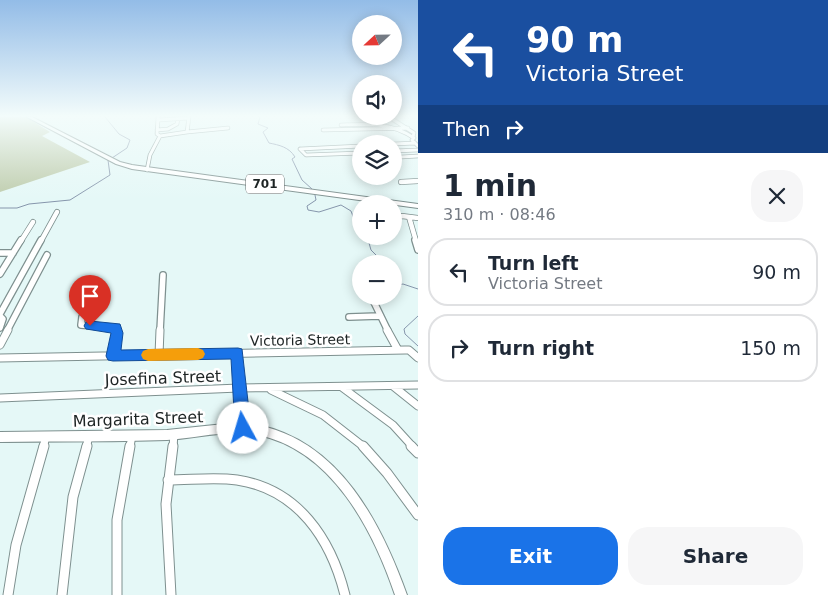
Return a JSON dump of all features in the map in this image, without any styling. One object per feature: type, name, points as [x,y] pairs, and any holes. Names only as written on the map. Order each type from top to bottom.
[{"type":"main road","name":"701","points":[[84,145],[124,165],[147,170],[418,206]]},
{"type":"street","points":[[147,170],[150,155],[155,145]]},
{"type":"street","points":[[352,146],[300,149],[306,155],[352,152]]},
{"type":"street","points":[[402,151],[418,150]]},
{"type":"street","points":[[402,157],[418,156]]},
{"type":"street","points":[[402,182],[418,182]]},
{"type":"street","points":[[0,328],[3,319],[0,315],[58,212]]},
{"type":"street","points":[[409,217],[418,250]]},
{"type":"street","points":[[402,218],[418,218]]},
{"type":"street","points":[[0,274],[2,267],[33,222]]},
{"type":"street","points":[[0,253],[13,253]]},
{"type":"street","points":[[0,344],[47,255]]},
{"type":"street","points":[[159,355],[163,275]]},
{"type":"street","points":[[375,305],[398,350]]},
{"type":"street","points":[[349,317],[379,316]]},
{"type":"street","points":[[82,317],[81,325],[116,328],[117,333],[113,356]]},
{"type":"street","name":"Victoria Street","points":[[0,358],[409,350],[418,358]]},
{"type":"street","points":[[238,353],[243,428]]},
{"type":"street","name":"Josefina Street","points":[[0,398],[239,388],[269,389],[418,385]]},
{"type":"street","points":[[393,386],[418,406]]},
{"type":"street","points":[[342,387],[393,425],[418,453]]},
{"type":"street","points":[[269,389],[323,415],[356,439],[394,480],[418,515]]},
{"type":"street","name":"Margarita Street","points":[[0,438],[132,436],[243,428],[273,434],[295,444],[325,465],[338,478],[372,527],[387,558],[400,595]]},
{"type":"street","points":[[170,595],[166,504],[174,434]]},
{"type":"street","points":[[117,595],[116,520],[132,436]]},
{"type":"street","points":[[8,595],[16,545],[46,437]]},
{"type":"street","points":[[62,595],[73,497],[89,437]]},
{"type":"street","points":[[168,480],[236,480],[263,485],[282,496],[302,510],[326,538],[345,595]]},
{"type":"green space","points":[[0,145],[58,145],[90,162],[0,192]]},
{"type":"waterway","points":[[112,158],[127,148],[128,145]]},
{"type":"waterway","points":[[275,145],[284,147],[293,154],[295,157],[292,159],[302,180],[312,189]]},
{"type":"waterway","points":[[0,208],[17,208],[29,204],[70,200],[110,175],[108,160]]},
{"type":"waterway","points":[[315,195],[316,200],[307,206],[308,210],[319,212],[341,205],[352,214]]},
{"type":"waterway","points":[[370,245],[371,250],[376,255]]},
{"type":"waterway","points":[[402,284],[418,289]]},
{"type":"waterway","points":[[418,316],[404,329],[405,334],[418,346]]},
{"type":"slow traffic","points":[[148,355],[198,354]]},
{"type":"route","points":[[90,326],[116,328],[117,333],[113,356],[238,353],[243,428]]}]
